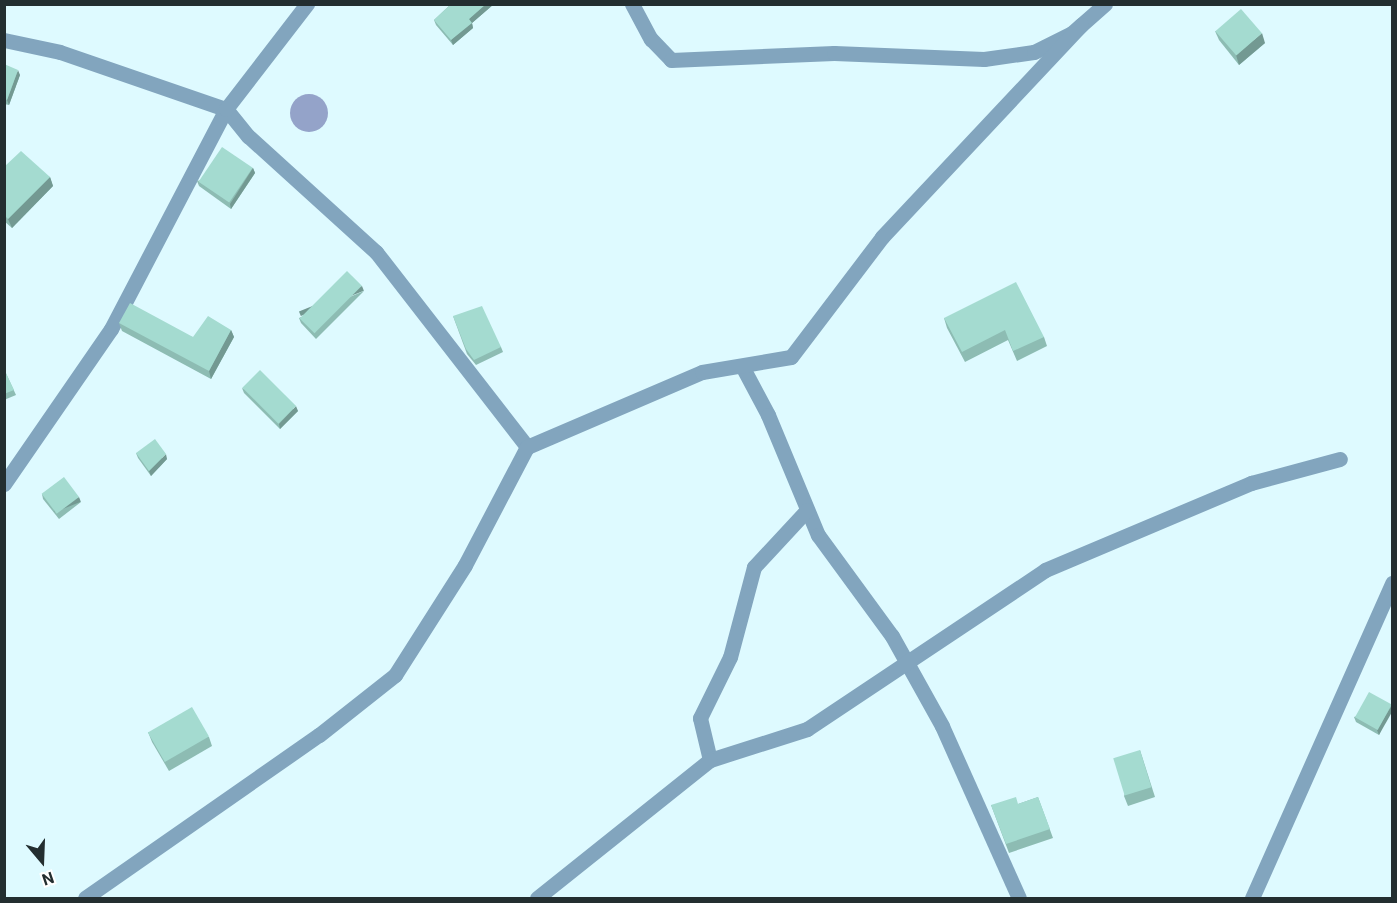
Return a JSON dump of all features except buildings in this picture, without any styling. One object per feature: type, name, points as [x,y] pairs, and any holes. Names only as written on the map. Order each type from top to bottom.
[{"type":"street","points":[[4,484],[111,330],[226,109],[306,4]]},
{"type":"street","points":[[632,4],[651,39],[671,60],[834,53],[984,59],[1034,52],[1081,25]]},
{"type":"street","points":[[85,898],[319,735],[395,675],[465,565],[527,447],[702,372],[791,357],[882,237],[1081,25],[1105,4]]},
{"type":"street","points":[[4,40],[60,52],[226,109],[248,136],[376,252],[527,447]]},
{"type":"street","points":[[742,366],[768,415],[818,535],[892,636],[942,726],[1019,898]]},
{"type":"street","points":[[537,898],[710,760],[807,729],[1045,570],[1251,483],[1340,459]]},
{"type":"street","points":[[710,760],[700,718],[730,657],[754,567],[807,510]]},
{"type":"street","points":[[1252,898],[1392,583]]},
{"type":"water","points":[[309,94],[323,99],[328,113],[323,127],[309,132],[295,127],[290,113],[295,99]]}]
